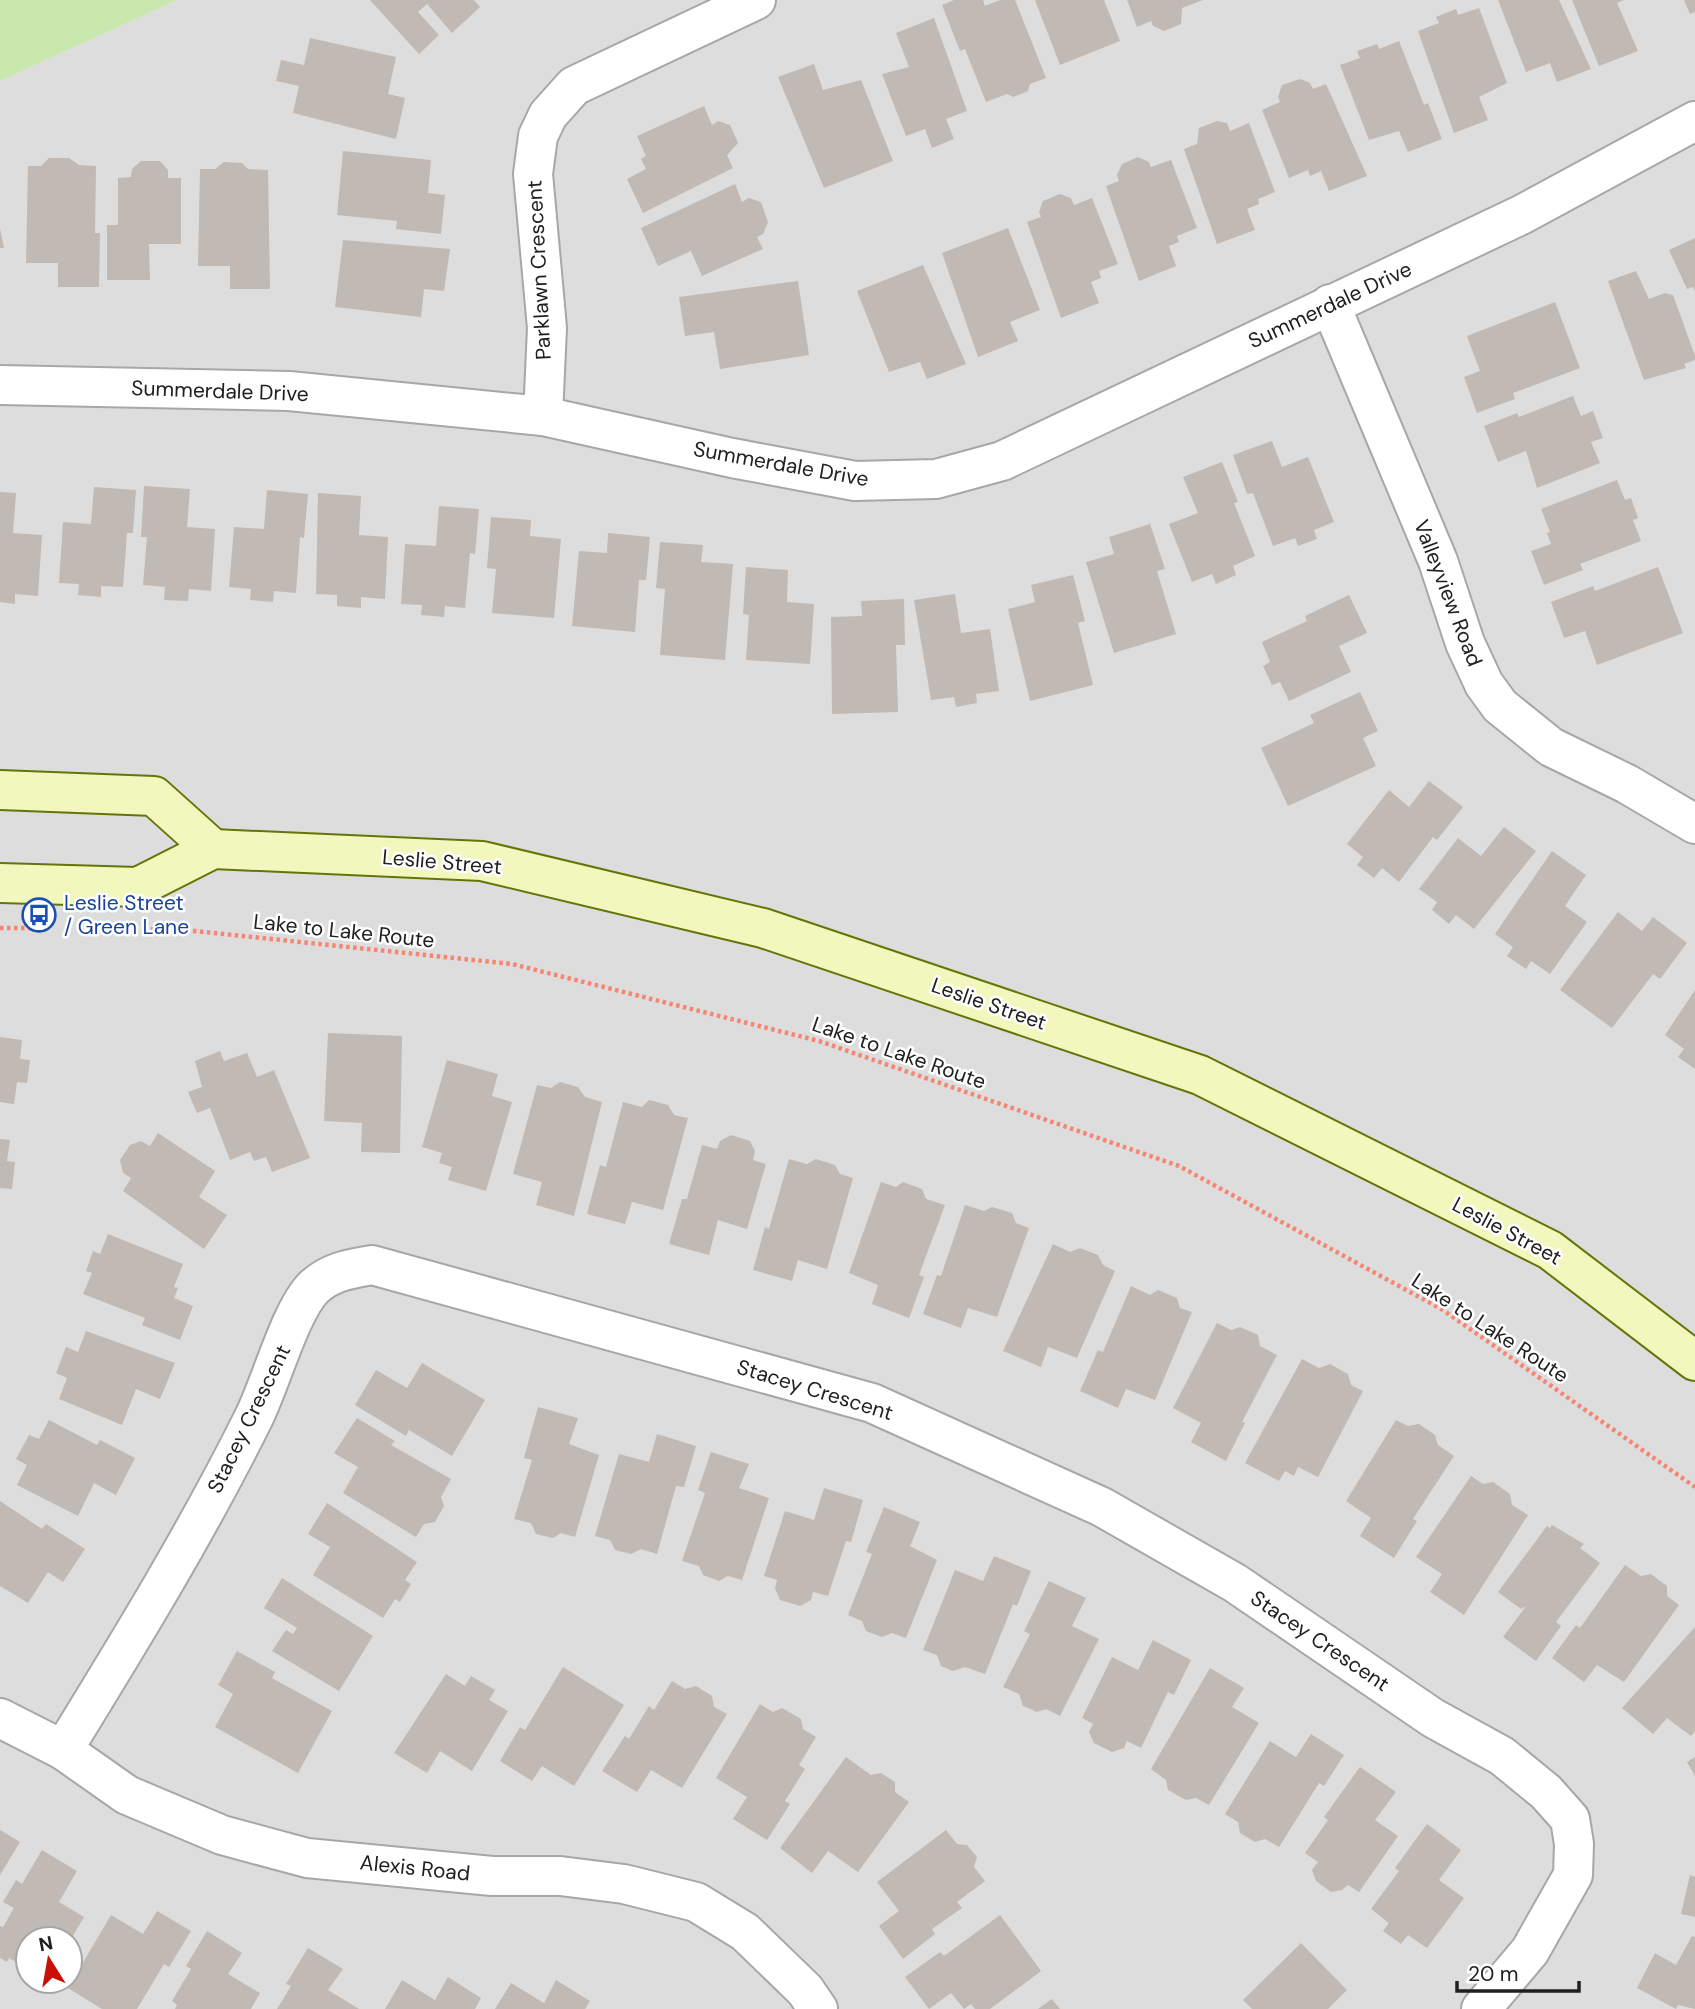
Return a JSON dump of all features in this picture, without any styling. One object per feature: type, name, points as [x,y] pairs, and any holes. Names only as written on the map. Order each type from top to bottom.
[{"type":"main road","points":[[0,790],[154,796],[213,849]]},
{"type":"main road","name":"Leslie Street","points":[[0,883],[138,887],[213,849],[482,861],[763,928],[1187,1071],[1550,1250],[1695,1361]]},
{"type":"street","name":"Parklawn Crescent","points":[[543,416],[547,328],[533,174],[538,136],[548,115],[574,86],[756,0]]},
{"type":"street","name":"Summerdale Drive","points":[[0,385],[289,391],[543,416],[732,458],[855,481],[936,479],[1002,461],[1521,215],[1695,121]]},
{"type":"street","name":"Valleyview Road","points":[[1331,304],[1433,549],[1465,643],[1484,684],[1500,706],[1551,747],[1627,784],[1695,824]]},
{"type":"street","name":"Stacey Crescent","points":[[63,1750],[176,1568],[255,1416],[299,1309],[314,1288],[336,1271],[372,1265],[872,1403],[1102,1507],[1235,1583],[1433,1718],[1502,1756],[1546,1792],[1570,1819],[1574,1844],[1573,1875],[1530,1951],[1481,2009]]},
{"type":"street","name":"Alexis Road","points":[[0,1718],[63,1750],[127,1795],[222,1835],[307,1858],[492,1876],[560,1876],[624,1884],[696,1902],[745,1932],[805,1990],[818,2009]]},
{"type":"path","points":[[0,928],[40,928]]},
{"type":"path","name":"Lake to Lake Route","points":[[132,929],[185,930],[512,964],[819,1041],[1179,1166],[1443,1310],[1695,1488]]},
{"type":"shaded area","points":[[177,0],[1695,0],[1695,2009],[0,2009],[0,81]]},
{"type":"green space","points":[[0,0],[177,0],[0,81]]},
{"type":"building","points":[[370,0],[474,0],[480,7],[452,33],[427,4],[418,12],[439,35],[419,54]]},
{"type":"building","points":[[954,0],[983,0],[985,6],[1000,0],[1015,0],[1046,78],[1030,84],[1028,91],[1013,97],[1007,94],[986,102],[965,49],[960,51],[942,5]]},
{"type":"building","points":[[1035,0],[1104,0],[1120,41],[1060,65]]},
{"type":"building","points":[[1127,0],[1203,0],[1182,8],[1181,24],[1164,31],[1153,26],[1151,21],[1137,27]]},
{"type":"building","points":[[1498,0],[1559,0],[1591,69],[1557,82],[1550,63],[1526,72]]},
{"type":"building","points":[[1572,0],[1624,0],[1617,3],[1638,51],[1599,66]]},
{"type":"building","points":[[1684,0],[1695,0],[1695,12],[1690,14]]},
{"type":"building","points":[[1479,8],[1507,83],[1479,97],[1488,120],[1454,133],[1418,31],[1439,23],[1436,17],[1456,9],[1458,15]]},
{"type":"building","points":[[934,18],[967,111],[946,119],[954,139],[932,148],[925,129],[906,136],[882,74],[909,67],[896,33]]},
{"type":"building","points":[[310,38],[396,57],[388,94],[405,98],[396,139],[293,113],[299,86],[276,81],[281,60],[304,65]]},
{"type":"building","points":[[1399,41],[1424,105],[1428,103],[1442,139],[1408,152],[1399,131],[1369,140],[1340,65],[1360,58],[1357,51],[1377,44],[1379,49]]},
{"type":"building","points":[[814,64],[823,90],[861,80],[893,161],[824,188],[778,77]]},
{"type":"building","points":[[1300,79],[1310,83],[1313,89],[1326,84],[1367,176],[1329,191],[1321,171],[1310,176],[1308,170],[1289,178],[1262,110],[1280,102],[1278,97],[1282,85]]},
{"type":"building","points":[[704,106],[712,125],[718,121],[730,125],[738,143],[727,155],[733,168],[643,213],[627,179],[646,169],[641,159],[646,156],[637,136]]},
{"type":"building","points":[[1217,121],[1227,123],[1230,131],[1249,123],[1275,192],[1258,199],[1259,204],[1247,209],[1255,230],[1217,244],[1184,149],[1197,144],[1199,128]]},
{"type":"building","points":[[343,151],[431,160],[428,193],[445,195],[441,234],[396,229],[397,221],[337,215]]},
{"type":"building","points":[[1138,157],[1149,162],[1151,167],[1171,160],[1197,228],[1177,236],[1179,242],[1169,246],[1176,266],[1139,281],[1106,186],[1119,181],[1117,175],[1122,164]]},
{"type":"building","points":[[49,158],[69,158],[79,165],[96,166],[95,233],[100,233],[99,287],[58,287],[58,263],[26,263],[28,166],[41,166]]},
{"type":"building","points":[[141,161],[160,161],[168,170],[168,178],[181,178],[181,244],[149,244],[150,280],[107,280],[107,225],[118,225],[118,178],[131,177],[132,169]]},
{"type":"building","points":[[224,162],[242,163],[248,169],[268,170],[270,289],[230,289],[230,266],[198,266],[200,169],[215,169]]},
{"type":"building","points":[[735,184],[742,202],[749,198],[761,202],[768,222],[763,234],[757,237],[763,249],[702,276],[691,251],[658,266],[641,228]]},
{"type":"building","points":[[1060,194],[1071,198],[1074,205],[1092,198],[1118,264],[1099,271],[1101,278],[1091,282],[1099,303],[1061,318],[1027,222],[1041,217],[1039,212],[1043,201]]},
{"type":"building","points":[[0,228],[4,248],[0,248]]},
{"type":"building","points":[[1008,228],[1040,310],[1010,322],[1018,341],[978,357],[942,253]]},
{"type":"building","points":[[1695,238],[1695,291],[1693,287],[1687,289],[1669,250]]},
{"type":"building","points":[[343,240],[450,249],[444,291],[424,289],[421,317],[335,307]]},
{"type":"building","points":[[923,265],[966,364],[927,379],[920,362],[889,372],[857,291]]},
{"type":"building","points":[[1636,271],[1649,299],[1665,293],[1673,295],[1695,356],[1695,360],[1684,364],[1686,368],[1644,380],[1608,281]]},
{"type":"building","points":[[798,281],[809,355],[720,369],[714,332],[685,336],[679,297]]},
{"type":"building","points":[[1555,302],[1580,368],[1513,393],[1515,399],[1477,413],[1464,377],[1480,371],[1467,336]]},
{"type":"building","points":[[1573,396],[1581,416],[1593,411],[1603,438],[1591,442],[1600,463],[1537,488],[1526,451],[1498,462],[1484,426],[1517,413],[1519,417]]},
{"type":"building","points":[[1272,441],[1282,467],[1308,457],[1334,522],[1314,530],[1317,539],[1298,546],[1295,538],[1273,546],[1253,493],[1247,494],[1233,455]]},
{"type":"building","points":[[1222,462],[1238,502],[1234,503],[1255,556],[1233,566],[1236,575],[1216,584],[1212,574],[1192,582],[1169,524],[1198,513],[1183,477]]},
{"type":"building","points":[[1617,480],[1625,500],[1631,498],[1638,518],[1633,520],[1641,541],[1580,564],[1583,570],[1544,585],[1531,551],[1551,544],[1547,533],[1550,532],[1541,509]]},
{"type":"building","points":[[144,486],[190,489],[187,527],[215,529],[211,591],[189,589],[188,601],[164,600],[165,587],[143,585],[147,537],[141,537]]},
{"type":"building","points":[[94,487],[136,490],[133,533],[127,533],[123,587],[101,586],[101,597],[78,595],[79,584],[59,583],[63,522],[91,524]]},
{"type":"building","points":[[267,490],[308,494],[304,538],[300,537],[296,593],[274,591],[273,602],[250,600],[251,589],[229,587],[234,527],[264,529]]},
{"type":"building","points":[[0,492],[16,493],[13,533],[42,535],[38,596],[15,594],[15,604],[0,602]]},
{"type":"building","points":[[318,493],[361,496],[359,535],[388,537],[385,599],[361,597],[361,608],[337,606],[337,595],[316,594]]},
{"type":"building","points":[[439,506],[479,509],[475,554],[470,553],[465,608],[445,606],[444,617],[421,615],[422,605],[401,604],[405,544],[436,546]]},
{"type":"building","points":[[491,517],[531,520],[530,536],[561,539],[554,618],[492,613],[496,569],[487,568]]},
{"type":"building","points":[[1150,524],[1165,569],[1157,571],[1176,634],[1114,653],[1086,562],[1114,554],[1109,537]]},
{"type":"building","points":[[608,533],[650,537],[646,580],[639,580],[635,632],[572,626],[579,551],[607,553]]},
{"type":"building","points":[[660,542],[703,545],[701,562],[733,564],[725,660],[660,655],[665,589],[656,588]]},
{"type":"building","points":[[746,567],[788,570],[787,602],[814,604],[810,664],[746,660],[749,615],[743,614]]},
{"type":"building","points":[[1658,567],[1683,633],[1597,665],[1585,631],[1564,638],[1551,602],[1593,586],[1595,591]]},
{"type":"building","points":[[1073,575],[1085,621],[1078,623],[1093,685],[1030,701],[1008,609],[1035,602],[1031,585]]},
{"type":"building","points":[[955,594],[961,633],[990,629],[999,691],[976,694],[977,703],[956,707],[954,697],[931,700],[914,600]]},
{"type":"building","points":[[1349,595],[1367,633],[1339,646],[1351,672],[1289,701],[1280,682],[1272,685],[1263,666],[1270,662],[1262,642],[1307,621],[1305,616]]},
{"type":"building","points":[[904,599],[905,645],[896,645],[898,712],[832,714],[831,617],[862,616],[861,601]]},
{"type":"building","points":[[1360,692],[1378,731],[1363,738],[1376,766],[1288,806],[1261,748],[1314,723],[1310,715]]},
{"type":"building","points":[[1429,781],[1463,807],[1437,840],[1433,837],[1399,882],[1382,868],[1374,878],[1357,865],[1363,857],[1347,844],[1389,790],[1409,807]]},
{"type":"building","points":[[1504,827],[1536,851],[1474,929],[1456,915],[1449,924],[1432,910],[1437,902],[1419,889],[1458,838],[1481,856]]},
{"type":"building","points":[[1552,851],[1586,875],[1565,906],[1587,922],[1550,974],[1531,961],[1526,969],[1507,956],[1513,947],[1495,934]]},
{"type":"building","points":[[1618,912],[1642,931],[1653,917],[1687,943],[1660,979],[1653,974],[1612,1028],[1560,990]]},
{"type":"building","points":[[1695,990],[1695,1069],[1678,1057],[1684,1049],[1665,1035]]},
{"type":"building","points":[[328,1033],[402,1036],[400,1153],[361,1152],[362,1123],[324,1121]]},
{"type":"building","points":[[0,1037],[22,1040],[20,1059],[30,1060],[27,1083],[17,1082],[14,1104],[0,1102]]},
{"type":"building","points":[[220,1051],[224,1061],[247,1053],[257,1077],[274,1070],[310,1158],[272,1172],[266,1157],[254,1161],[250,1152],[230,1160],[210,1108],[197,1113],[188,1092],[202,1087],[195,1061]]},
{"type":"building","points":[[447,1060],[498,1074],[492,1096],[512,1102],[486,1191],[448,1180],[452,1167],[439,1163],[442,1153],[422,1147]]},
{"type":"building","points":[[560,1082],[578,1087],[585,1097],[602,1102],[574,1216],[536,1205],[542,1182],[513,1174],[537,1085],[551,1088]]},
{"type":"building","points":[[649,1100],[668,1105],[674,1115],[688,1118],[663,1210],[632,1202],[625,1224],[587,1214],[600,1165],[606,1167],[623,1102],[642,1107]]},
{"type":"building","points":[[158,1133],[215,1171],[199,1197],[227,1215],[204,1249],[123,1191],[131,1178],[123,1173],[120,1160],[130,1145],[141,1141],[150,1146]]},
{"type":"building","points":[[731,1135],[750,1141],[755,1151],[753,1160],[766,1164],[747,1229],[718,1220],[709,1255],[669,1244],[682,1199],[687,1199],[702,1145],[717,1149],[720,1141]]},
{"type":"building","points":[[0,1139],[10,1140],[7,1161],[15,1162],[12,1189],[0,1188]]},
{"type":"building","points":[[789,1159],[807,1164],[816,1159],[835,1165],[840,1174],[853,1178],[827,1269],[798,1260],[792,1281],[753,1270],[765,1227],[769,1229]]},
{"type":"building","points":[[881,1182],[896,1187],[903,1182],[922,1189],[926,1199],[945,1205],[919,1275],[924,1277],[909,1318],[872,1304],[878,1285],[849,1273]]},
{"type":"building","points":[[965,1205],[984,1211],[992,1207],[1012,1213],[1016,1223],[1029,1228],[997,1317],[968,1308],[961,1328],[923,1314],[937,1275],[941,1276]]},
{"type":"building","points":[[108,1234],[183,1264],[174,1287],[178,1288],[174,1298],[193,1306],[180,1340],[142,1325],[145,1318],[83,1294],[92,1273],[86,1271],[93,1251],[100,1254]]},
{"type":"building","points":[[1053,1244],[1070,1252],[1080,1248],[1098,1255],[1103,1265],[1115,1271],[1077,1358],[1048,1347],[1041,1367],[1003,1351]]},
{"type":"building","points":[[1131,1286],[1150,1295],[1158,1290],[1177,1298],[1180,1308],[1192,1312],[1155,1400],[1126,1389],[1118,1408],[1080,1391],[1098,1350],[1103,1352]]},
{"type":"building","points":[[1217,1323],[1231,1330],[1240,1327],[1258,1335],[1260,1346],[1277,1355],[1242,1422],[1245,1423],[1226,1461],[1191,1442],[1201,1423],[1173,1408]]},
{"type":"building","points":[[86,1331],[175,1363],[160,1399],[136,1389],[122,1425],[59,1399],[67,1378],[56,1373],[66,1347],[78,1352]]},
{"type":"building","points":[[1302,1359],[1319,1368],[1330,1364],[1348,1374],[1351,1385],[1363,1391],[1318,1477],[1298,1467],[1294,1476],[1285,1471],[1279,1481],[1245,1463]]},
{"type":"building","points":[[422,1363],[485,1400],[452,1456],[409,1430],[406,1436],[355,1405],[376,1370],[407,1388]]},
{"type":"building","points":[[538,1407],[578,1418],[569,1444],[599,1455],[575,1537],[561,1533],[553,1538],[536,1534],[531,1523],[514,1519],[532,1460],[524,1458]]},
{"type":"building","points":[[357,1418],[395,1441],[391,1445],[451,1479],[441,1497],[444,1506],[435,1522],[424,1524],[416,1537],[343,1493],[358,1467],[334,1453]]},
{"type":"building","points":[[49,1420],[97,1445],[100,1440],[135,1458],[116,1495],[94,1483],[78,1516],[17,1485],[27,1465],[16,1459],[29,1435],[39,1439]]},
{"type":"building","points":[[1396,1420],[1408,1426],[1419,1424],[1435,1435],[1438,1445],[1454,1456],[1413,1519],[1417,1521],[1394,1558],[1360,1536],[1371,1518],[1346,1501]]},
{"type":"building","points":[[657,1434],[696,1446],[684,1487],[676,1486],[657,1554],[641,1549],[631,1554],[615,1550],[610,1540],[595,1536],[619,1454],[649,1462]]},
{"type":"building","points":[[711,1452],[749,1464],[739,1488],[769,1498],[742,1580],[728,1576],[719,1581],[703,1575],[699,1566],[682,1561],[705,1493],[698,1490]]},
{"type":"building","points":[[1471,1476],[1483,1484],[1493,1482],[1510,1494],[1512,1505],[1528,1515],[1464,1615],[1430,1592],[1442,1574],[1416,1557]]},
{"type":"building","points":[[824,1488],[863,1500],[851,1542],[846,1541],[828,1596],[813,1592],[811,1600],[800,1606],[780,1600],[775,1588],[777,1580],[764,1576],[785,1511],[814,1520]]},
{"type":"building","points":[[0,1501],[42,1529],[46,1524],[85,1549],[63,1582],[48,1572],[28,1603],[0,1586]]},
{"type":"building","points":[[327,1503],[417,1562],[405,1580],[411,1584],[400,1602],[395,1599],[383,1618],[313,1575],[330,1547],[308,1534]]},
{"type":"building","points":[[884,1507],[920,1522],[910,1546],[937,1560],[906,1638],[892,1633],[882,1637],[866,1631],[862,1621],[848,1615],[872,1554],[866,1552]]},
{"type":"building","points":[[1552,1525],[1584,1544],[1580,1548],[1600,1563],[1556,1622],[1561,1626],[1536,1661],[1503,1637],[1526,1606],[1521,1609],[1498,1592],[1547,1526],[1550,1528]]},
{"type":"building","points":[[994,1556],[1031,1571],[1017,1606],[1013,1604],[985,1674],[965,1667],[953,1671],[941,1666],[937,1655],[923,1650],[955,1570],[983,1581]]},
{"type":"building","points":[[1625,1565],[1641,1576],[1651,1574],[1667,1586],[1667,1596],[1679,1605],[1624,1682],[1597,1665],[1584,1682],[1552,1658],[1576,1625],[1580,1628]]},
{"type":"building","points":[[282,1578],[373,1636],[339,1691],[272,1651],[286,1630],[293,1634],[297,1628],[264,1608]]},
{"type":"building","points":[[1049,1581],[1086,1598],[1072,1626],[1099,1639],[1060,1716],[1046,1709],[1037,1712],[1023,1706],[1019,1694],[1003,1687],[1030,1634],[1024,1631]]},
{"type":"building","points":[[1695,1627],[1695,1731],[1691,1736],[1667,1718],[1653,1734],[1622,1708]]},
{"type":"building","points":[[1153,1640],[1191,1660],[1174,1695],[1168,1692],[1141,1748],[1127,1741],[1124,1748],[1112,1752],[1094,1743],[1089,1732],[1093,1724],[1082,1718],[1112,1657],[1138,1670]]},
{"type":"building","points":[[237,1651],[275,1672],[272,1678],[332,1711],[298,1773],[215,1727],[233,1694],[218,1685]]},
{"type":"building","points":[[563,1667],[624,1705],[574,1786],[542,1766],[532,1781],[500,1761],[520,1727],[525,1730]]},
{"type":"building","points":[[1210,1668],[1244,1688],[1232,1707],[1259,1723],[1209,1805],[1196,1798],[1186,1800],[1168,1790],[1166,1780],[1151,1769]]},
{"type":"building","points":[[446,1674],[465,1686],[471,1676],[495,1690],[489,1700],[508,1711],[472,1771],[440,1751],[427,1773],[394,1753]]},
{"type":"building","points":[[672,1681],[685,1689],[696,1686],[712,1696],[714,1707],[727,1714],[682,1788],[651,1770],[637,1792],[602,1771],[625,1736],[629,1739],[649,1706],[654,1710]]},
{"type":"building","points":[[760,1704],[773,1712],[782,1708],[801,1719],[803,1729],[816,1737],[799,1765],[805,1769],[785,1801],[790,1804],[767,1840],[733,1819],[747,1797],[716,1778]]},
{"type":"building","points":[[1311,1734],[1344,1755],[1324,1786],[1319,1783],[1279,1847],[1265,1839],[1255,1842],[1240,1833],[1238,1822],[1225,1814],[1270,1741],[1296,1757]]},
{"type":"building","points":[[846,1757],[871,1775],[881,1773],[895,1782],[895,1792],[909,1802],[858,1872],[828,1851],[812,1873],[780,1848]]},
{"type":"building","points":[[1695,1757],[1695,1776],[1687,1762]]},
{"type":"building","points":[[1360,1767],[1396,1792],[1375,1820],[1398,1836],[1359,1892],[1348,1885],[1342,1890],[1331,1892],[1316,1881],[1312,1870],[1318,1862],[1305,1853],[1328,1820],[1324,1817]]},
{"type":"building","points":[[1427,1824],[1461,1850],[1439,1880],[1464,1898],[1427,1948],[1408,1935],[1401,1944],[1383,1931],[1389,1923],[1371,1909],[1399,1871],[1395,1868]]},
{"type":"building","points":[[0,1830],[20,1842],[0,1875]]},
{"type":"building","points":[[946,1830],[957,1844],[967,1845],[977,1857],[974,1867],[985,1881],[957,1902],[962,1908],[932,1929],[935,1934],[903,1959],[879,1926],[899,1911],[877,1882]]},
{"type":"building","points":[[42,1850],[77,1871],[59,1902],[84,1917],[79,1925],[14,1925],[14,1961],[9,1958],[7,1962],[0,1958],[0,1926],[3,1927],[14,1908],[3,1902],[16,1880],[22,1884]]},
{"type":"building","points":[[1690,1875],[1695,1877],[1695,1917],[1681,1914]]},
{"type":"building","points":[[157,1911],[191,1931],[169,1967],[164,1964],[137,2009],[102,2009],[79,1995],[84,1995],[84,1961],[111,1915],[143,1934]]},
{"type":"building","points":[[1000,1915],[1041,1971],[990,2009],[975,2009],[971,2004],[964,2009],[951,1993],[929,2009],[905,1977],[940,1952],[944,1956]]},
{"type":"building","points":[[207,1931],[242,1953],[228,1974],[260,1993],[251,2009],[175,2009],[177,2005],[172,2001],[191,1969],[186,1966]]},
{"type":"building","points":[[1692,1936],[1695,1937],[1695,2009],[1678,2005],[1676,2009],[1637,1988],[1655,1953],[1676,1965]]},
{"type":"building","points":[[1301,1943],[1347,1990],[1328,2009],[1252,2009],[1243,2000]]},
{"type":"building","points":[[308,1948],[343,1969],[328,1990],[359,2009],[277,2009],[291,1986],[286,1984]]},
{"type":"building","points":[[448,1977],[481,1998],[475,2009],[385,2009],[402,1980],[435,2000]]},
{"type":"building","points":[[556,1980],[590,2001],[585,2009],[495,2009],[511,1983],[544,2003]]},
{"type":"building","points":[[1052,1999],[1060,2009],[1038,2009],[1049,2001]]},
{"type":"place","name":"Leslie Street / Green Lane","points":[[39,915]]}]
